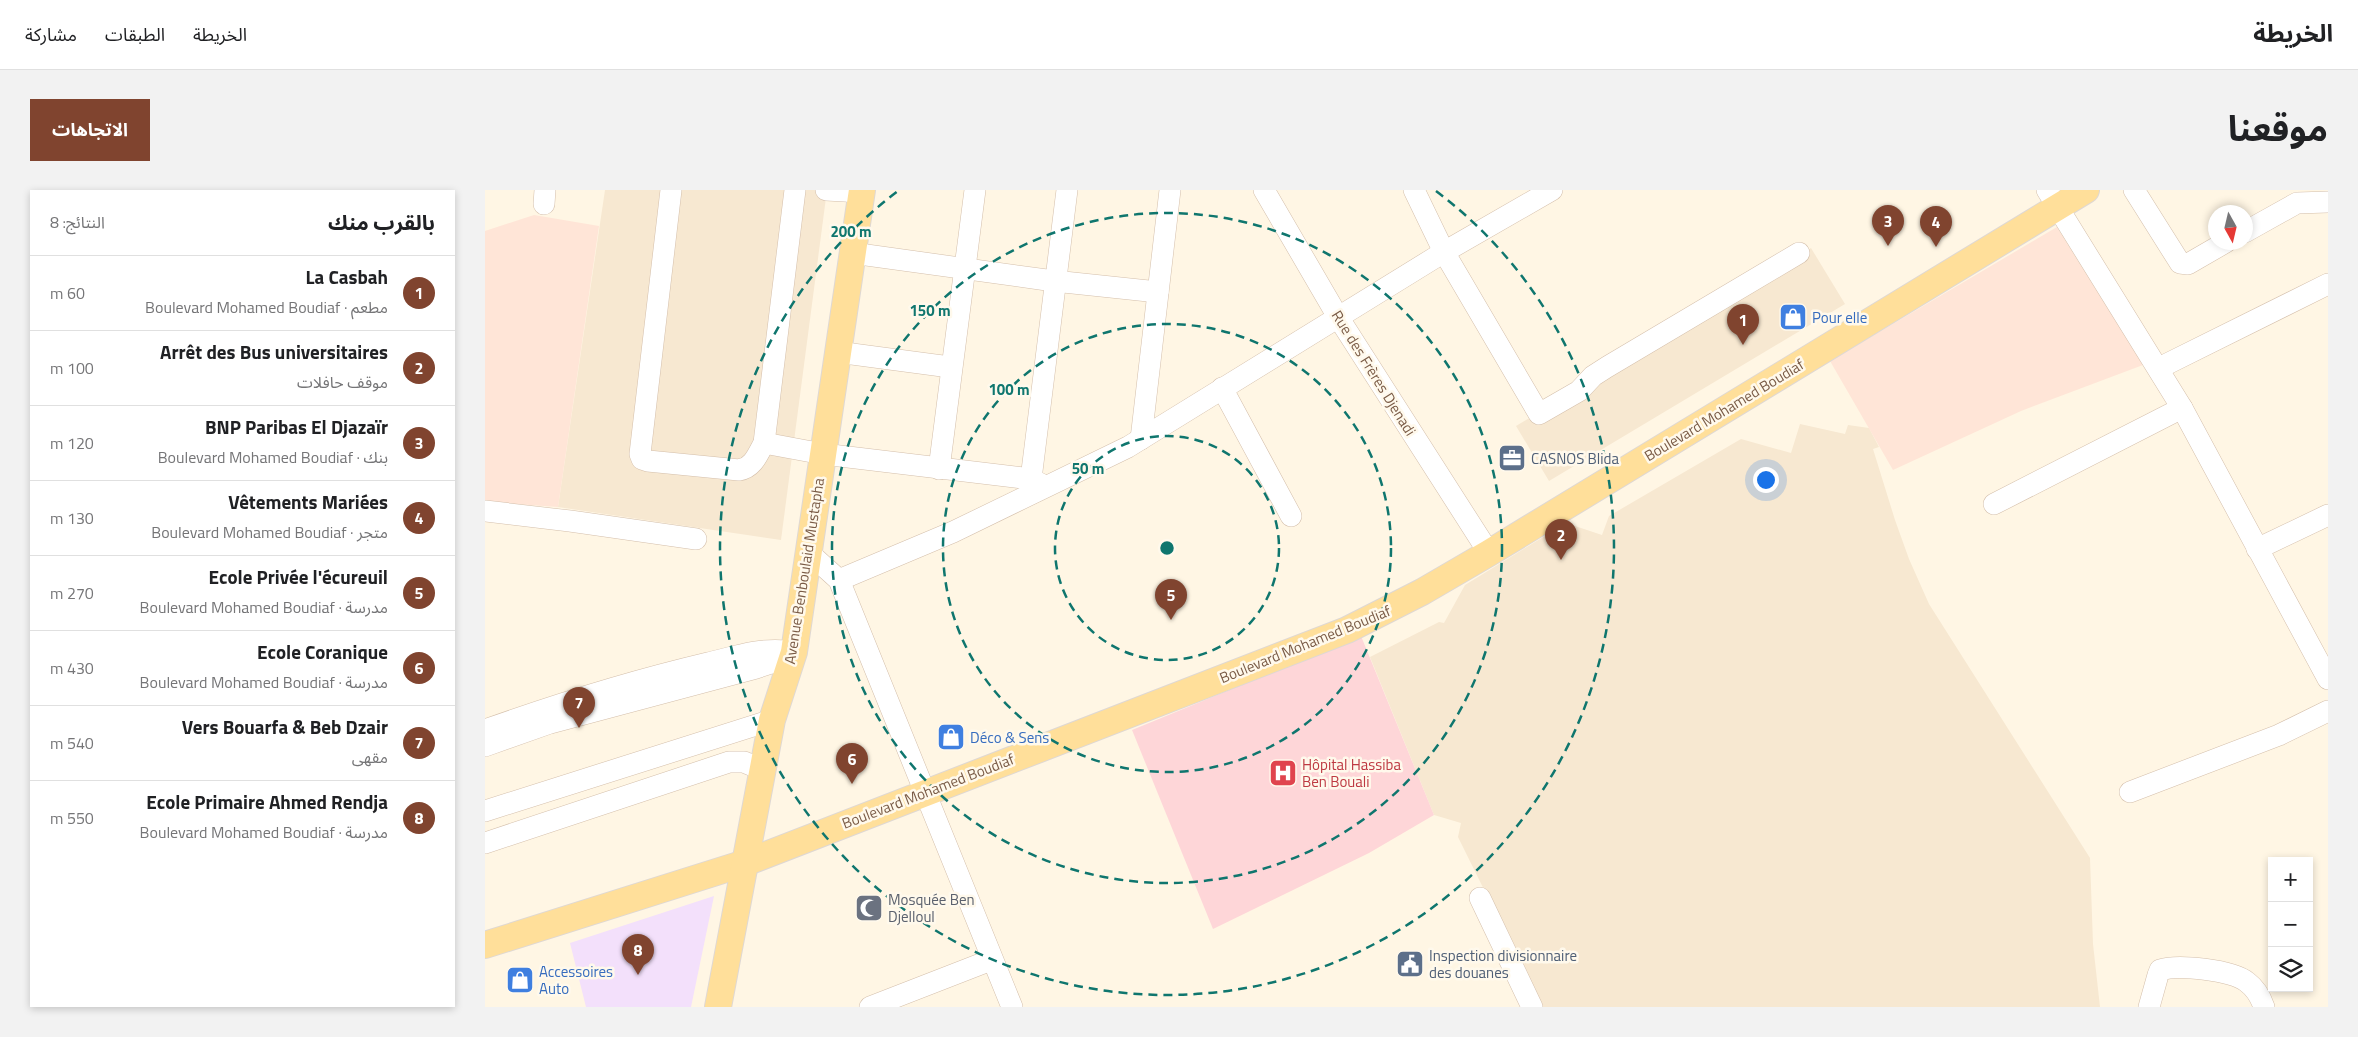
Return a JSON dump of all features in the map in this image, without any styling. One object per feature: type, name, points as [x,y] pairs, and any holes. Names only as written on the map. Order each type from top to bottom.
[{"type":"main road","name":"Boulevard Mohamed Boudiaf","points":[[485,945],[745,862],[1347,630],[1422,592],[1489,553],[2052,199],[2086,190]]},
{"type":"main road","name":"Avenue Benboulaid Mustapha","points":[[717,1007],[772,720],[794,652],[862,191]]},
{"type":"street","points":[[671,190],[641,448],[642,459],[739,470],[754,462],[764,443],[795,190]]},
{"type":"street","points":[[826,190],[862,191]]},
{"type":"street","points":[[939,469],[950,367],[975,190]]},
{"type":"street","points":[[1038,483],[1054,282],[1067,190]]},
{"type":"street","points":[[1141,439],[1169,190]]},
{"type":"street","name":"Rue des Frères Djenadi","points":[[1264,190],[1338,317],[1489,553]]},
{"type":"street","points":[[1414,190],[1444,252],[1539,414],[1579,391],[1593,376],[1607,367],[1799,253]]},
{"type":"street","points":[[839,580],[953,532],[1038,483],[1141,439],[1444,252],[1552,190]]},
{"type":"street","points":[[2134,190],[2180,264],[2188,264],[2212,250]]},
{"type":"street","points":[[2052,199],[2159,368],[2328,679]]},
{"type":"street","points":[[2253,228],[2297,203],[2328,202]]},
{"type":"street","points":[[852,253],[1054,282],[1158,292]]},
{"type":"street","points":[[2159,368],[2328,284]]},
{"type":"street","points":[[837,352],[950,367]]},
{"type":"street","points":[[1222,388],[1291,516]]},
{"type":"street","points":[[1994,504],[2182,408]]},
{"type":"street","points":[[764,443],[823,454],[1038,483]]},
{"type":"street","points":[[485,511],[696,539]]},
{"type":"street","points":[[2257,549],[2328,515]]},
{"type":"street","points":[[809,552],[839,580],[991,960],[1012,1007]]},
{"type":"street","points":[[485,730],[545,709],[658,674],[771,650],[794,652]]},
{"type":"street","points":[[485,746],[550,723],[756,668],[777,661],[794,652]]},
{"type":"street","points":[[2130,792],[2279,735],[2328,710]]},
{"type":"street","points":[[485,812],[772,720]]},
{"type":"street","points":[[485,843],[729,762],[744,762],[763,770]]},
{"type":"street","points":[[1480,898],[1532,1007]]},
{"type":"street","points":[[870,1007],[991,960]]},
{"type":"street","points":[[2149,1007],[2160,970],[2193,969],[2233,974],[2248,982],[2261,998],[2264,1007]]},
{"type":"shaded area","points":[[605,190],[827,190],[781,540],[558,507]]},
{"type":"shaded area","points":[[534,215],[599,226],[558,507],[485,502],[485,231]]},
{"type":"shaded area","points":[[2057,227],[2143,365],[2021,411],[1893,470],[1830,361]]},
{"type":"shaded area","points":[[1811,248],[1845,304],[1549,481],[1516,426]]},
{"type":"shaded area","points":[[1800,424],[1845,434],[1848,425],[1869,428],[1879,447],[1873,449],[1895,520],[1909,559],[1929,604],[2090,858],[2093,944],[2100,1007],[1542,1007],[1458,837],[1461,823],[1434,815],[1370,657],[1439,622],[1444,623],[1465,585],[1566,523],[1602,535],[1609,516],[1741,439],[1791,453]]},
{"type":"shaded area","name":"Hôpital Hassiba Ben Bouali","points":[[1361,636],[1434,815],[1369,853],[1213,929],[1132,730]]},
{"type":"shaded area","points":[[714,896],[691,1007],[586,1007],[570,943]]},
{"type":"place","name":"BNP Paribas El Djazaïr","points":[[1888,246]]},
{"type":"place","name":"Vêtements Mariées","points":[[1936,247]]},
{"type":"place","name":"Pour elle","points":[[1793,317]]},
{"type":"place","name":"La Casbah","points":[[1743,345]]},
{"type":"place","name":"CASNOS Blida","points":[[1512,458]]},
{"type":"place","name":"Arrêt des Bus universitaires","points":[[1561,560]]},
{"type":"place","name":"Ecole Privée l'écureuil","points":[[1171,620]]},
{"type":"place","name":"Vers Bouarfa & Beb Dzair","points":[[579,728]]},
{"type":"place","name":"Déco & Sens","points":[[951,737]]},
{"type":"place","name":"Hôpital Hassiba Ben Bouali","points":[[1283,773]]},
{"type":"place","name":"Ecole Coranique","points":[[852,784]]},
{"type":"place","name":"Mosquée Ben Djelloul","points":[[869,908]]},
{"type":"place","name":"Inspection divisionnaire des douanes","points":[[1410,964]]},
{"type":"place","name":"Ecole Primaire Ahmed Rendja","points":[[638,975]]},
{"type":"place","name":"Accessoires Auto","points":[[520,980]]}]
